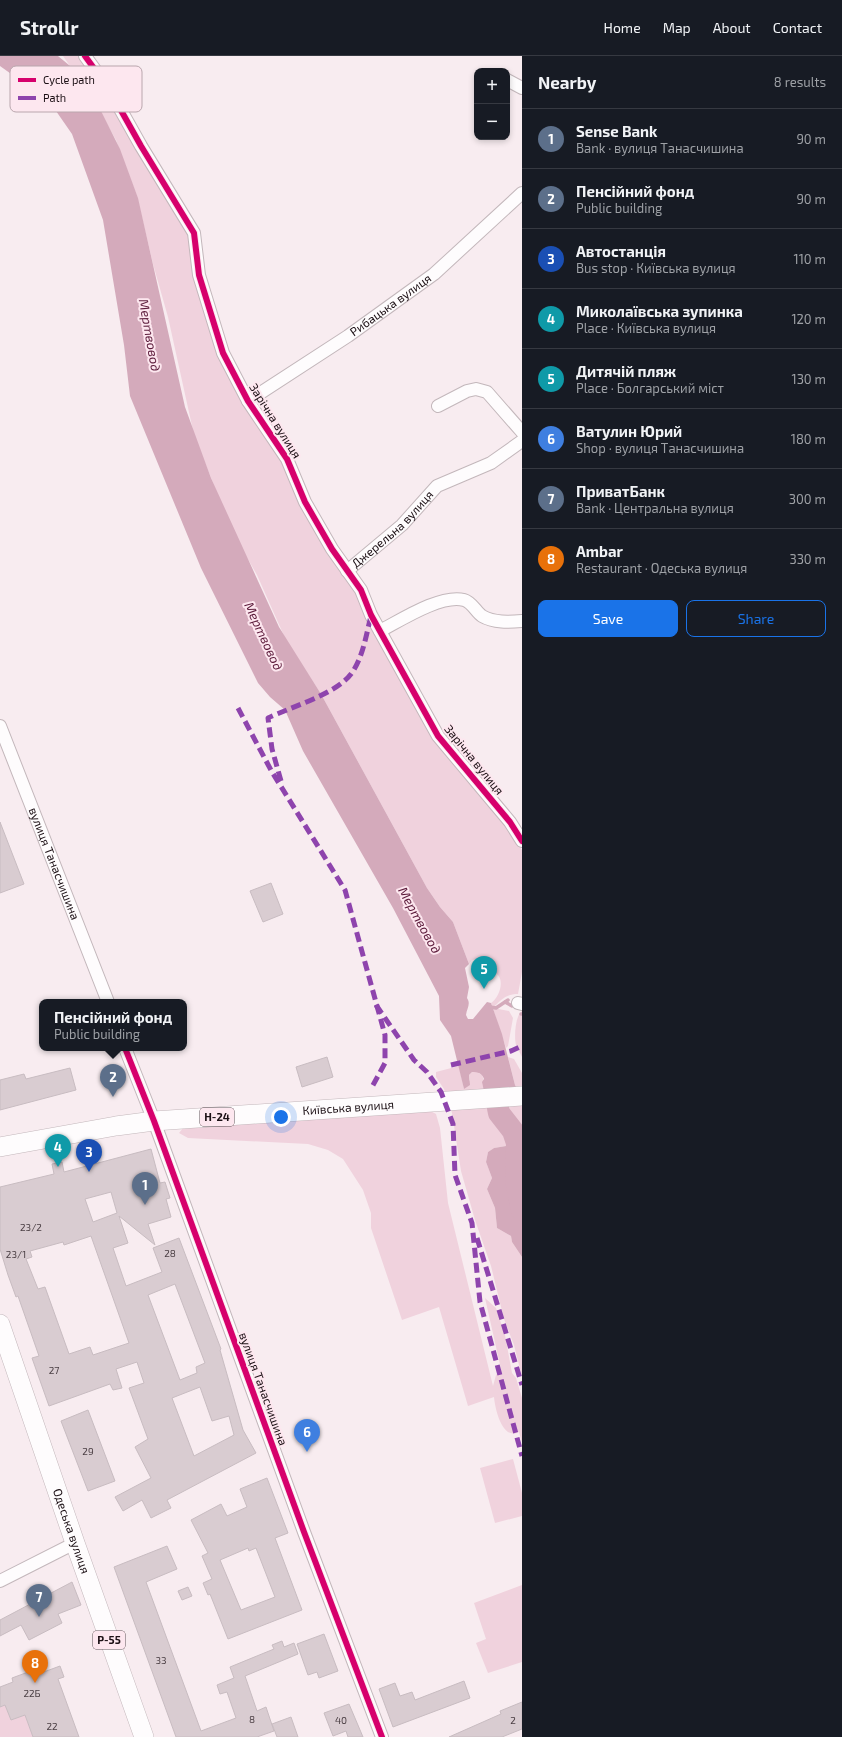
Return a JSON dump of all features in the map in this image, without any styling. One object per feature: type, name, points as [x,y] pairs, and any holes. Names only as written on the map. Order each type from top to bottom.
[{"type":"main road","name":"Київська вулиця","points":[[0,1146],[154,1121],[522,1096]]},
{"type":"main road","name":"Одеська вулиця","points":[[0,1324],[75,1543],[144,1737]]},
{"type":"street","name":"Зарічна вулиця","points":[[85,56],[92,66]]},
{"type":"street","points":[[510,82],[522,88]]},
{"type":"street","name":"Зарічна вулиця","points":[[122,112],[194,233],[200,275],[223,353],[248,401],[287,459],[305,502],[332,549],[361,590],[371,616],[438,736],[510,822],[522,841]]},
{"type":"street","name":"Рибацька вулиця","points":[[248,401],[348,336],[434,274],[522,193]]},
{"type":"street","points":[[438,406],[467,391],[476,389],[487,392],[522,432]]},
{"type":"street","name":"Джерельна вулиця","points":[[347,571],[402,525],[437,486],[491,463],[522,441]]},
{"type":"street","points":[[380,631],[424,609],[452,599],[465,600],[482,616],[496,621],[522,621]]},
{"type":"street","name":"вулиця Танасчишина","points":[[0,726],[107,999]]},
{"type":"street","name":"вулиця Танасчишина","points":[[126,1051],[154,1121],[304,1532],[382,1737]]},
{"type":"street","points":[[0,1582],[75,1543]]},
{"type":"shaded area","points":[[63,56],[83,56],[89,66],[70,66]]},
{"type":"shaded area","points":[[100,112],[117,112],[192,233],[226,366],[285,460],[435,736],[504,821],[522,850],[522,972],[518,994],[507,996],[493,1008],[509,1011],[513,1018],[508,1046],[506,1048],[491,1003],[499,993],[501,981],[499,977],[497,974],[480,965],[476,959],[472,960],[469,964],[453,922],[440,907],[427,888],[321,694],[285,638],[257,575],[233,533],[194,435],[168,317],[153,264],[137,196],[116,140]]},
{"type":"shaded area","points":[[522,1011],[522,1057],[516,1045],[515,1037],[516,1022]]},
{"type":"shaded area","points":[[508,1057],[514,1059],[522,1073],[522,1098],[515,1085]]},
{"type":"shaded area","points":[[459,1066],[464,1089],[470,1080],[469,1075],[472,1072],[477,1072],[482,1075],[488,1106],[506,1126],[510,1134],[511,1139],[506,1146],[494,1148],[488,1152],[486,1162],[492,1178],[487,1189],[495,1208],[497,1228],[511,1236],[512,1242],[522,1257],[522,1377],[514,1345],[504,1319],[491,1266],[475,1220],[461,1171],[452,1113],[444,1089],[436,1077],[436,1072]]},
{"type":"shaded area","points":[[522,1100],[522,1146],[517,1141],[511,1126],[504,1117],[502,1111],[508,1104]]},
{"type":"shaded area","points":[[425,1108],[436,1114],[440,1128],[448,1203],[493,1386],[496,1375],[501,1369],[485,1298],[496,1308],[505,1335],[512,1373],[516,1378],[522,1398],[522,1443],[519,1432],[513,1434],[508,1432],[500,1422],[494,1397],[468,1406],[439,1307],[402,1320],[371,1228],[371,1213],[363,1190],[343,1159],[328,1150],[308,1144],[188,1138],[179,1133],[184,1127]]},
{"type":"shaded area","points":[[513,1459],[522,1493],[522,1516],[495,1523],[480,1468]]},
{"type":"shaded area","points":[[522,1585],[522,1662],[488,1673],[476,1643],[486,1639],[474,1603]]},
{"type":"shaded area","points":[[5,1705],[11,1720],[25,1715],[33,1737],[0,1737],[0,1707]]},
{"type":"water","points":[[0,56],[58,56],[70,66],[10,66],[10,73],[0,66]]},
{"type":"water","points":[[57,112],[101,112],[120,149],[138,198],[185,407],[211,478],[279,627],[321,694],[427,888],[440,907],[453,922],[469,964],[465,968],[469,987],[467,998],[469,1004],[466,1015],[468,1019],[473,1019],[487,1002],[491,1003],[502,1034],[515,1085],[522,1098],[508,1104],[502,1111],[504,1117],[511,1126],[517,1141],[522,1146],[522,1257],[512,1242],[511,1236],[497,1228],[495,1208],[487,1189],[492,1178],[486,1162],[488,1152],[494,1148],[506,1146],[511,1139],[508,1128],[490,1111],[488,1107],[482,1082],[484,1079],[481,1074],[472,1072],[469,1075],[470,1085],[464,1089],[451,1036],[440,1020],[439,996],[393,908],[303,751],[285,710],[270,697],[258,683],[201,568],[130,396],[124,345],[103,220],[72,134]]},
{"type":"building","points":[[0,822],[24,884],[0,893]]},
{"type":"building","points":[[271,883],[283,914],[263,922],[250,891]]},
{"type":"building","points":[[327,1057],[333,1077],[302,1087],[296,1067]]},
{"type":"building","points":[[70,1068],[76,1090],[0,1110],[0,1080],[24,1074],[26,1079]]},
{"type":"building","points":[[151,1149],[160,1183],[165,1182],[170,1198],[166,1199],[171,1217],[148,1224],[155,1245],[119,1216],[128,1243],[113,1248],[126,1286],[162,1272],[153,1248],[179,1238],[221,1349],[220,1350],[243,1430],[256,1453],[167,1500],[171,1508],[151,1518],[142,1500],[123,1511],[115,1497],[151,1478],[135,1447],[148,1439],[129,1388],[144,1383],[137,1362],[116,1369],[122,1388],[113,1390],[110,1384],[49,1406],[32,1358],[39,1356],[18,1296],[16,1297],[0,1249],[0,1187],[54,1174],[52,1164],[62,1162],[64,1172]],"holes":[[[111,1192],[117,1213],[93,1222],[85,1199]],[[91,1236],[129,1343],[93,1355],[90,1347],[69,1354],[45,1287],[38,1289],[26,1259],[32,1257],[30,1251],[63,1242],[64,1245]],[[175,1284],[205,1363],[196,1367],[197,1373],[180,1380],[148,1295]],[[200,1387],[212,1421],[229,1416],[234,1435],[194,1456],[172,1398]]]},
{"type":"building","points":[[88,1410],[115,1481],[88,1491],[61,1421]]},
{"type":"building","points":[[267,1478],[288,1533],[275,1538],[302,1610],[228,1639],[210,1594],[208,1595],[203,1583],[212,1579],[202,1556],[208,1553],[191,1520],[221,1504],[227,1516],[247,1507],[240,1489]],"holes":[[[248,1548],[249,1551],[256,1548],[275,1597],[241,1610],[220,1560]]]},
{"type":"building","points":[[167,1546],[177,1569],[146,1582],[201,1731],[236,1718],[227,1692],[220,1694],[217,1685],[234,1678],[230,1667],[274,1649],[272,1645],[282,1641],[284,1647],[294,1643],[298,1654],[245,1676],[257,1711],[266,1707],[274,1731],[257,1737],[176,1737],[114,1567]]},
{"type":"building","points":[[72,1582],[81,1605],[58,1614],[62,1623],[29,1640],[21,1625],[0,1636],[0,1620]]},
{"type":"building","points":[[188,1587],[192,1596],[182,1600],[178,1591]]},
{"type":"building","points":[[324,1634],[338,1671],[319,1678],[317,1672],[308,1675],[297,1644]]},
{"type":"building","points":[[60,1666],[64,1677],[58,1679],[79,1737],[33,1737],[25,1715],[11,1720],[5,1705],[0,1707],[0,1687],[13,1682],[12,1678],[39,1668],[41,1673]]},
{"type":"building","points":[[464,1681],[470,1698],[393,1727],[379,1689],[395,1683],[400,1696],[412,1692],[415,1700]]},
{"type":"building","points":[[522,1702],[522,1729],[502,1737],[449,1737],[501,1714],[500,1711]]},
{"type":"building","points":[[349,1704],[363,1737],[348,1737],[346,1731],[333,1736],[324,1713]]},
{"type":"building","points":[[291,1717],[298,1737],[277,1737],[272,1724]]},
{"type":"waterway","points":[[490,1007],[496,1008],[508,1000]]},
{"type":"waterway","points":[[505,1002],[512,1006]]},
{"type":"waterway","name":"Мертвовод","points":[[498,1108],[499,1113],[513,1131],[517,1143],[516,1180],[522,1210]]},
{"type":"marked path","points":[[281,781],[272,749],[268,718],[324,694],[344,681],[351,674],[358,661],[364,646],[371,616]]},
{"type":"marked path","points":[[238,708],[272,772],[345,890],[385,1035],[385,1063],[372,1087]]},
{"type":"marked path","points":[[376,1005],[414,1060],[427,1072],[441,1092],[453,1124],[455,1175],[472,1223],[480,1302],[522,1456]]},
{"type":"marked path","points":[[451,1065],[511,1051],[522,1046]]},
{"type":"marked path","points":[[477,1238],[522,1385]]},
{"type":"cycle path","points":[[85,56],[92,66]]},
{"type":"cycle path","points":[[122,112],[194,233],[199,275],[223,353],[248,401],[287,459],[305,502],[332,549],[361,590],[371,615],[438,736],[510,822],[522,841]]},
{"type":"cycle path","points":[[126,1051],[154,1121],[304,1532],[382,1737]]},
{"type":"place","name":"Дитячій пляж","points":[[484,989]]},
{"type":"place","name":"Пенсійний фонд","points":[[113,1097]]},
{"type":"place","name":"Миколаївська зупинка","points":[[58,1167]]},
{"type":"place","name":"Автостанція","points":[[89,1172]]},
{"type":"place","name":"Sense Bank","points":[[145,1205]]},
{"type":"place","name":"Ватулин Юрий","points":[[307,1452]]},
{"type":"place","name":"ПриватБанк","points":[[39,1617]]},
{"type":"place","name":"Ambar","points":[[35,1683]]}]
